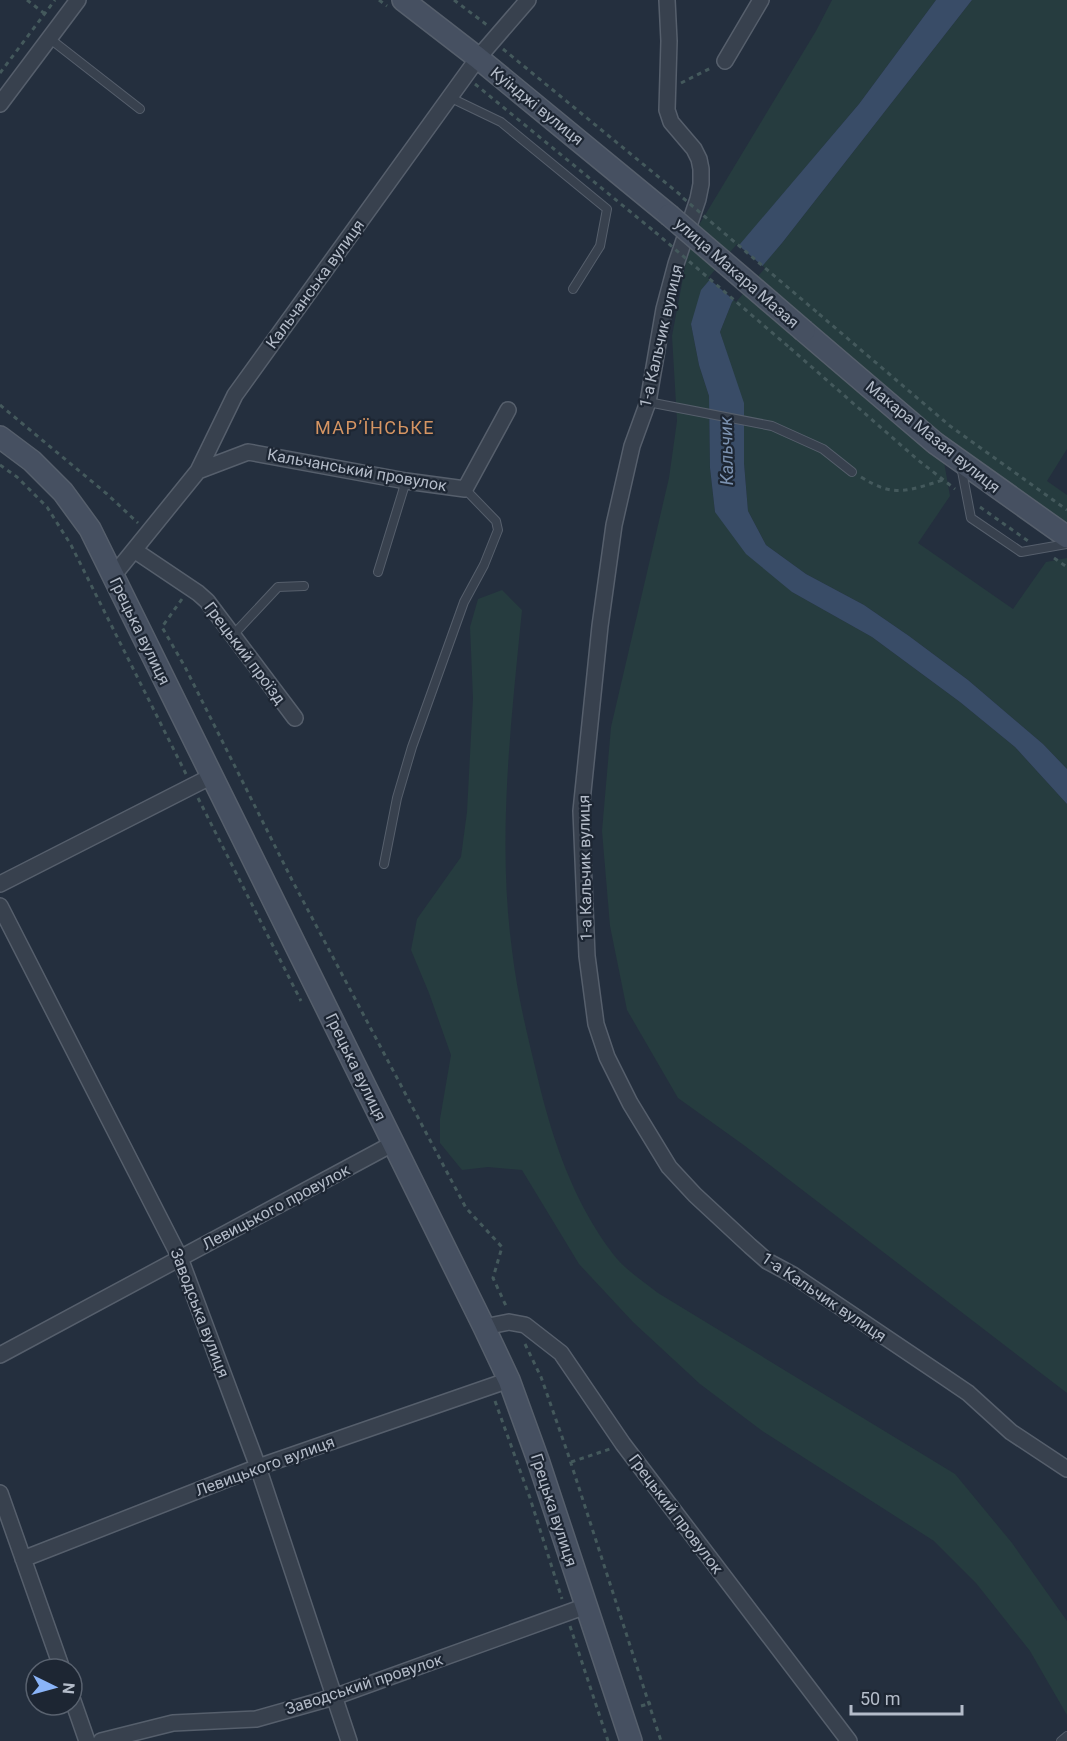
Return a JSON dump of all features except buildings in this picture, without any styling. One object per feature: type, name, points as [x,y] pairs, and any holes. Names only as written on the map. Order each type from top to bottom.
[{"type":"street","points":[[0,104],[78,0]]},
{"type":"street","name":"Куїнджі вулиця","points":[[403,0],[478,58],[669,215]]},
{"type":"street","name":"Кальчанська вулиця","points":[[113,576],[198,471],[235,395],[449,97],[495,37],[528,0]]},
{"type":"street","name":"1-а Кальчик вулиця","points":[[667,0],[669,40],[667,110],[671,122],[694,149],[699,159],[701,184],[664,309],[648,402],[632,446],[614,525],[600,626],[581,811],[587,956],[592,1000],[600,1039],[630,1103],[669,1167],[727,1226],[767,1261],[793,1275],[968,1393],[1011,1432],[1067,1469]]},
{"type":"street","points":[[725,61],[760,0]]},
{"type":"street","name":"улица Макара Мазая","points":[[669,215],[804,331]]},
{"type":"street","name":"Макара Мазая вулиця","points":[[804,331],[926,436],[1067,537]]},
{"type":"street","name":"Кальчанський провулок","points":[[198,471],[248,452],[406,481],[465,489],[508,410]]},
{"type":"street","name":"Грецька вулиця","points":[[0,437],[32,461],[63,492],[90,529],[484,1327],[499,1383],[538,1460],[576,1609],[631,1741]]},
{"type":"street","name":"Грецький проїзд","points":[[134,550],[207,601],[295,718]]},
{"type":"street","points":[[0,884],[212,776]]},
{"type":"street","name":"Заводська вулиця","points":[[0,906],[180,1258],[258,1467],[349,1741]]},
{"type":"street","name":"Левицького провулок","points":[[0,1355],[394,1143]]},
{"type":"street","points":[[484,1327],[515,1323]]},
{"type":"street","name":"Грецький провулок","points":[[515,1323],[525,1325],[561,1353],[623,1444],[849,1741]]},
{"type":"street","name":"Левицького вулиця","points":[[23,1559],[258,1467],[499,1383]]},
{"type":"street","points":[[0,1493],[58,1657]]},
{"type":"street","name":"Заводський провулок","points":[[101,1741],[173,1723],[256,1719],[334,1697],[576,1609]]},
{"type":"street","points":[[79,1717],[87,1741]]},
{"type":"lane","points":[[49,38],[140,109]]},
{"type":"lane","points":[[449,97],[501,122],[608,209],[600,246],[573,289]]},
{"type":"lane","points":[[648,402],[772,426],[823,449],[852,472]]},
{"type":"lane","points":[[960,462],[972,518],[1021,552],[1067,544]]},
{"type":"lane","points":[[378,572],[406,481]]},
{"type":"lane","points":[[384,864],[412,747],[464,602],[484,565],[498,530],[496,521],[465,489]]},
{"type":"lane","points":[[233,635],[278,586],[304,586]]},
{"type":"lane","points":[[1061,1741],[1067,1736]]},
{"type":"path","points":[[27,0],[45,14]]},
{"type":"path","points":[[0,74],[55,0]]},
{"type":"path","points":[[454,0],[950,426],[1067,510]]},
{"type":"path","points":[[688,80],[725,61]]},
{"type":"path","points":[[465,76],[655,232],[918,460],[1067,567]]},
{"type":"path","points":[[0,405],[90,479],[148,533]]},
{"type":"path","points":[[0,465],[17,477],[47,507],[71,546],[304,1005]]},
{"type":"path","points":[[852,472],[877,488],[889,491],[910,490],[944,480]]},
{"type":"path","points":[[190,588],[162,627],[185,666],[283,862],[466,1208],[502,1247],[493,1278],[541,1377],[650,1703],[660,1741]]},
{"type":"path","points":[[499,1383],[530,1498],[576,1609],[608,1741]]},
{"type":"path","points":[[571,1462],[623,1444]]},
{"type":"path","points":[[641,1706],[650,1703]]},
{"type":"green space","points":[[832,0],[936,0],[859,104],[728,259],[696,230],[816,31]]},
{"type":"green space","points":[[972,0],[1067,0],[1067,449],[1047,481],[1067,495],[1067,530],[1008,490],[751,279],[782,243]]},
{"type":"green space","points":[[690,241],[721,267],[691,324],[699,365],[709,396],[710,468],[715,512],[792,592],[872,637],[960,702],[1015,747],[1067,804],[1067,1393],[745,1146],[678,1098],[627,1010],[610,926],[602,831],[611,727],[669,478],[677,421],[672,336]]},
{"type":"green space","points":[[744,287],[943,456],[950,496],[918,543],[1013,609],[1046,562],[1067,558],[1067,769],[1043,744],[968,680],[909,636],[864,605],[806,574],[766,545],[748,511],[731,367],[720,332],[732,302]]},
{"type":"green space","points":[[502,590],[522,610],[507,780],[506,866],[512,950],[523,1013],[543,1099],[557,1146],[586,1213],[617,1259],[658,1293],[955,1474],[1012,1543],[1067,1621],[1067,1715],[1030,1651],[976,1583],[934,1541],[761,1430],[700,1384],[633,1322],[579,1264],[522,1170],[488,1167],[462,1170],[440,1143],[440,1119],[451,1055],[411,950],[417,919],[461,857],[467,812],[473,698],[470,627],[478,599]]},
{"type":"water","name":"Кальчик","points":[[936,0],[972,0],[782,243],[732,302],[720,332],[744,403],[744,463],[748,511],[766,545],[806,574],[864,605],[909,636],[968,680],[1043,744],[1067,769],[1067,804],[1015,747],[960,702],[872,637],[792,592],[746,554],[715,512],[710,468],[709,396],[699,365],[691,324],[701,290],[859,104]]},
{"type":"pier","points":[[737,244],[765,268],[736,302],[708,278]]},
{"type":"district","name":"МАР’ЇНСЬКЕ","points":[[375,427]]}]
